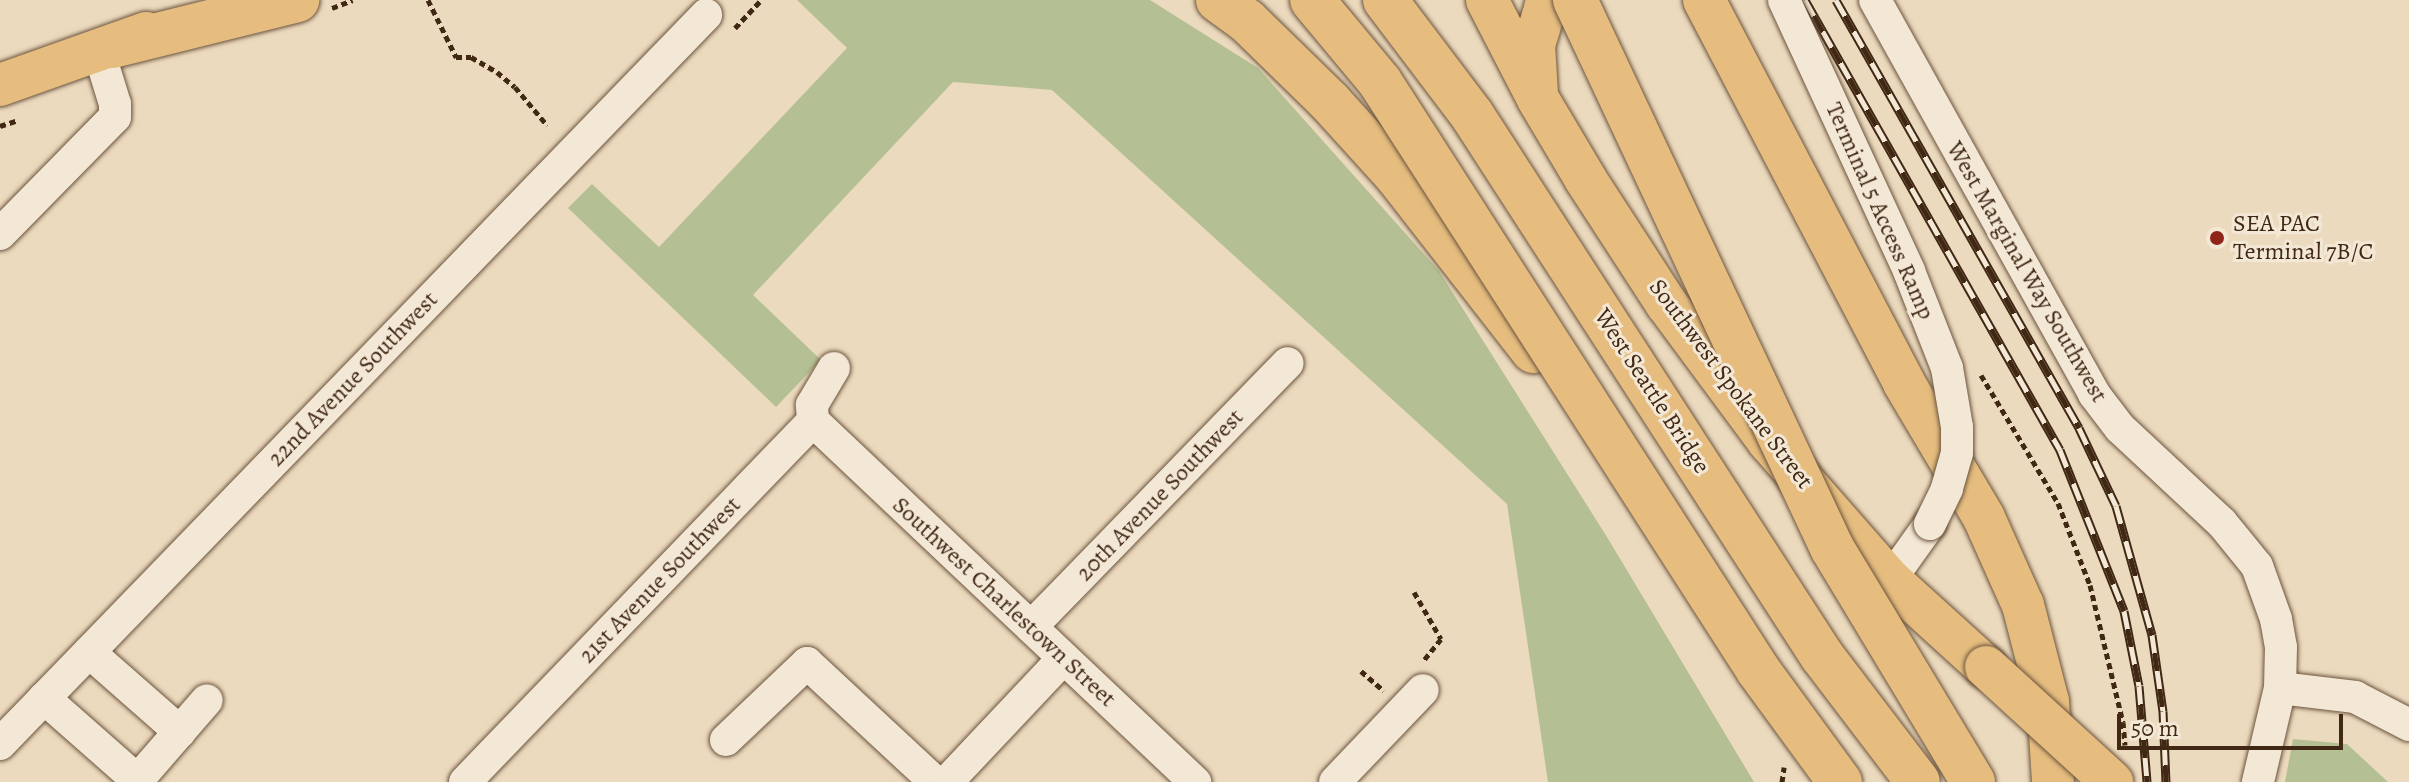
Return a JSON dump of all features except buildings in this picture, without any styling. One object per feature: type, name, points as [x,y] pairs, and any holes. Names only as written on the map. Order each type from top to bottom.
[{"type":"highway","points":[[106,49],[297,0]]},
{"type":"highway","points":[[1218,0],[1247,21],[1330,102],[1397,176],[1660,519]]},
{"type":"highway","points":[[1312,0],[1380,82],[1758,670],[1840,782]]},
{"type":"highway","name":"West Seattle Bridge","points":[[1385,0],[1472,115],[1822,656],[1918,782]]},
{"type":"highway","points":[[1575,0],[1832,548],[1973,782]]},
{"type":"main road","points":[[0,85],[106,49],[229,0]]},
{"type":"main road","points":[[1538,99],[1534,45],[1545,8],[1551,0]]},
{"type":"main road","points":[[1704,0],[1904,383],[1984,518],[2023,605],[2048,702],[2053,782]]},
{"type":"main road","name":"Southwest Spokane Street","points":[[1485,8],[1538,99],[1666,303],[1769,442],[1890,580],[2112,782]]},
{"type":"street","name":"Terminal 5 Access Ramp","points":[[1784,0],[1935,332],[1947,368],[1957,427],[1952,474],[1930,524],[1890,580]]},
{"type":"street","name":"West Marginal Way Southwest","points":[[1875,0],[2094,394],[2120,428],[2222,523],[2257,566],[2276,619],[2281,647],[2280,688],[2258,782]]},
{"type":"street","name":"22nd Avenue Southwest","points":[[0,744],[706,15]]},
{"type":"street","points":[[0,234],[103,131],[116,110],[106,49]]},
{"type":"street","name":"20th Avenue Southwest","points":[[1031,627],[1288,363]]},
{"type":"street","name":"21st Avenue Southwest","points":[[465,782],[813,421],[812,405],[834,368]]},
{"type":"street","name":"Southwest Charlestown Street","points":[[813,421],[1195,782]]},
{"type":"street","points":[[89,652],[180,732]]},
{"type":"street","points":[[947,782],[1064,658]]},
{"type":"street","points":[[726,740],[807,663],[935,782]]},
{"type":"street","points":[[1335,782],[1422,676]]},
{"type":"street","points":[[2280,688],[2355,697],[2409,725]]},
{"type":"street","points":[[44,698],[136,781],[207,700]]},
{"type":"path","points":[[428,0],[456,57],[471,57],[497,72],[515,87],[547,125]]},
{"type":"path","points":[[1414,592],[1441,639],[1422,676]]},
{"type":"path","points":[[1361,671],[1391,696]]},
{"type":"green space","points":[[797,0],[1150,0],[1258,68],[1439,271],[1607,537],[1754,782],[1548,782],[1507,504],[1052,90],[953,82],[753,295],[821,360],[776,407],[568,208],[592,184],[659,247],[847,48]]},
{"type":"green space","points":[[2293,739],[2347,744],[2388,782],[2285,782]]},
{"type":"railway","points":[[1805,0],[2060,450],[2124,611],[2139,686],[2147,782]]},
{"type":"railway","points":[[1836,0],[2079,428],[2116,506],[2152,635],[2163,711],[2166,782]]},
{"type":"place","name":"SEA PAC Terminal 7B/C","points":[[2217,238]]}]
